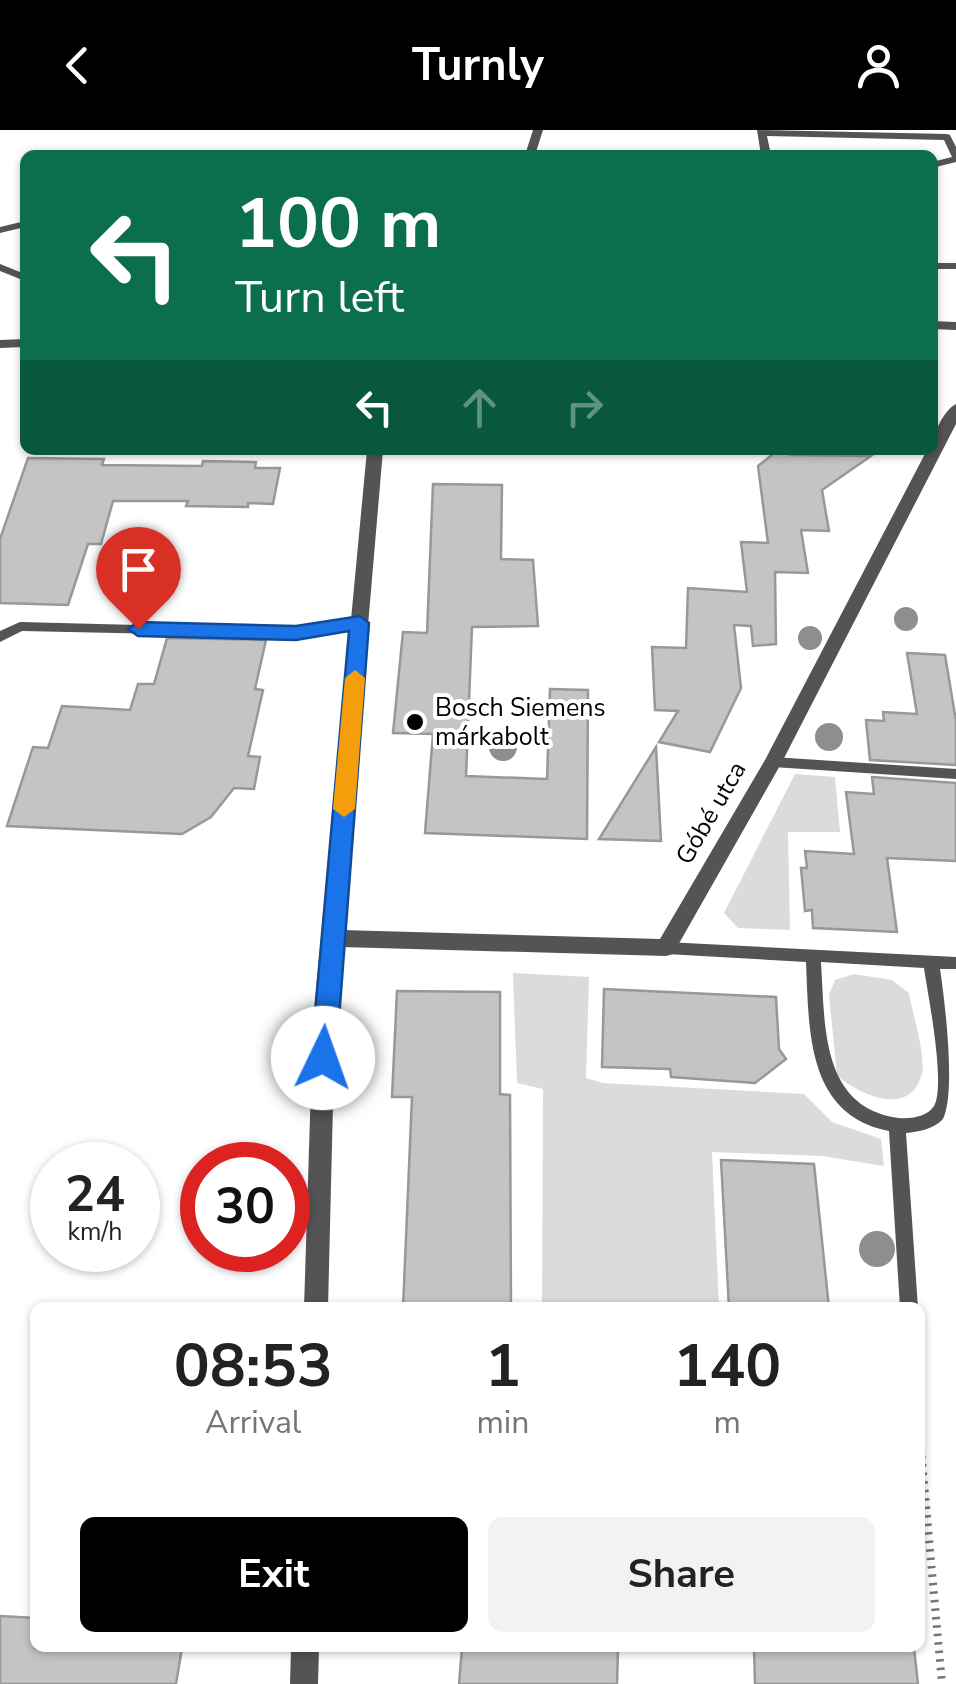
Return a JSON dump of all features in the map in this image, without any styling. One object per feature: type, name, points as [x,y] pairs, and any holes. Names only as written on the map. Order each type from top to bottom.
[{"type":"street","name":"Góbé utca","points":[[938,444],[956,409]]},
{"type":"street","points":[[316,1302],[324,1022],[374,455]]},
{"type":"street","name":"Góbé utca","points":[[666,948],[772,762],[932,455]]},
{"type":"street","points":[[333,938],[666,948]]},
{"type":"street","points":[[304,1684],[305,1652]]},
{"type":"lane","points":[[762,131],[947,137],[956,158]]},
{"type":"lane","points":[[0,637],[20,626],[296,633],[360,623]]},
{"type":"lane","points":[[772,762],[956,774]]},
{"type":"lane","points":[[666,948],[956,963]]},
{"type":"lane","points":[[814,956],[820,1057],[828,1076],[855,1110],[897,1126],[924,1122],[943,1106],[945,1074],[932,962]]},
{"type":"lane","points":[[897,1126],[909,1302]]},
{"type":"path","points":[[925,1495],[942,1684]]},
{"type":"shaded area","points":[[795,774],[835,777],[840,832],[788,832],[790,930],[738,928],[724,913]]},
{"type":"shaded area","points":[[513,973],[589,977],[586,1078],[603,1083],[804,1094],[832,1122],[881,1139],[884,1166],[822,1156],[712,1152],[719,1302],[542,1302],[543,1089],[517,1083]]},
{"type":"shaded area","points":[[854,974],[892,980],[909,993],[923,1065],[916,1087],[907,1096],[884,1099],[858,1090],[837,1075],[829,995],[835,980]]},
{"type":"building","points":[[772,455],[871,456],[822,490],[829,531],[801,530],[808,573],[775,572],[776,644],[753,646],[751,626],[734,625],[741,688],[710,752],[659,742],[678,711],[655,710],[652,647],[686,648],[688,588],[747,592],[741,542],[768,543],[758,466]]},
{"type":"building","points":[[28,458],[104,459],[102,465],[256,462],[255,468],[280,468],[273,504],[186,506],[188,501],[113,501],[101,544],[88,544],[68,605],[0,603],[0,539]]},
{"type":"building","points":[[433,484],[502,485],[501,559],[533,560],[538,626],[472,627],[466,776],[547,779],[550,689],[588,690],[587,839],[425,833],[433,734],[393,733],[403,632],[427,633]]},
{"type":"building","points":[[167,638],[266,640],[255,689],[263,690],[248,756],[260,757],[254,789],[234,788],[211,817],[182,834],[7,826],[33,747],[48,748],[62,706],[130,710],[138,684],[154,684]]},
{"type":"building","points":[[907,653],[945,655],[956,721],[956,765],[870,760],[866,720],[884,721],[883,712],[917,714]]},
{"type":"building","points":[[656,747],[661,841],[599,839]]},
{"type":"building","points":[[872,777],[956,783],[956,861],[887,858],[897,932],[813,928],[812,910],[805,911],[801,868],[807,868],[805,851],[854,854],[846,792],[874,794]]},
{"type":"building","points":[[604,989],[776,997],[779,1049],[786,1059],[755,1083],[671,1077],[670,1069],[602,1067]]},
{"type":"building","points":[[397,991],[500,992],[500,1094],[510,1095],[511,1302],[403,1302],[412,1097],[392,1097]]},
{"type":"building","points":[[721,1160],[814,1164],[828,1302],[729,1302]]},
{"type":"building","points":[[0,1616],[30,1618],[30,1652],[181,1652],[176,1684],[0,1684]]},
{"type":"building","points":[[462,1652],[618,1652],[617,1684],[459,1684]]},
{"type":"building","points":[[754,1652],[914,1652],[918,1684],[755,1684]]},
{"type":"slow traffic","points":[[344,809],[355,678]]},
{"type":"place","name":"Bosch Siemens márkabolt","points":[[415,722]]},
{"type":"route","points":[[138,629],[296,633],[360,623],[323,1058]]}]
